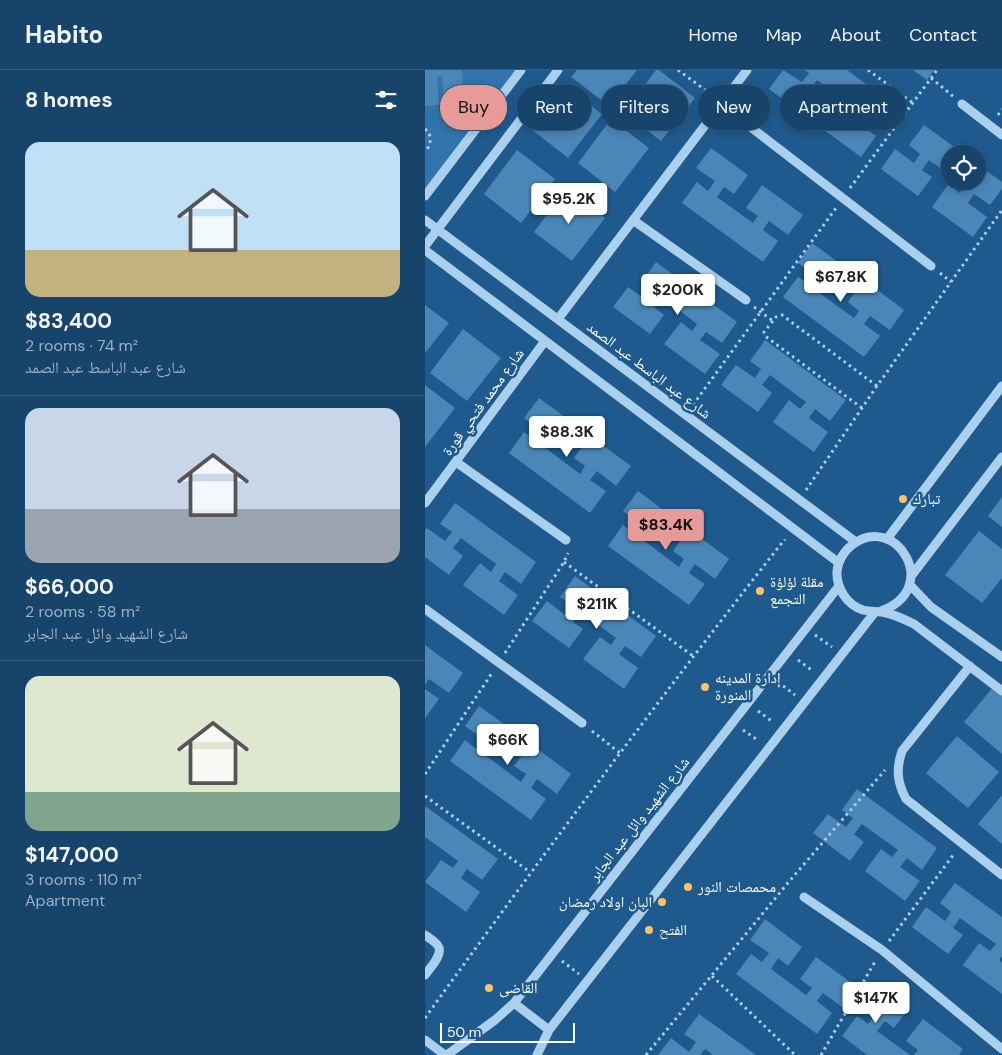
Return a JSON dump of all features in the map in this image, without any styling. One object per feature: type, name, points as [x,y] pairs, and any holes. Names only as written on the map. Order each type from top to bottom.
[{"type":"street","points":[[425,196],[521,70]]},
{"type":"street","points":[[558,70],[425,248],[839,563]]},
{"type":"street","points":[[736,85],[747,70]]},
{"type":"street","points":[[963,104],[1002,134]]},
{"type":"street","points":[[558,320],[702,130]]},
{"type":"street","points":[[755,130],[931,266]]},
{"type":"street","name":"شارع عبد الباسط عبد الصمد","points":[[425,220],[856,542]]},
{"type":"street","points":[[633,220],[746,300]]},
{"type":"street","name":"شارع محمد فتحي قورة","points":[[425,503],[545,340]]},
{"type":"street","points":[[887,539],[1001,390]]},
{"type":"street","points":[[911,575],[1002,457]]},
{"type":"street","points":[[456,462],[566,540]]},
{"type":"street","points":[[537,1055],[549,1030],[841,654],[878,612],[891,608],[906,594],[910,585],[911,575],[909,562],[897,544],[877,537],[866,538],[856,542],[849,548],[839,563],[837,572],[839,586],[847,599],[855,606],[864,610],[878,612],[898,616],[915,624],[1002,691]]},
{"type":"street","points":[[910,585],[931,607],[1002,658]]},
{"type":"street","name":"شارع الشهيد وائل عبد الجابر","points":[[446,1055],[495,1020],[513,1003],[839,586]]},
{"type":"street","points":[[425,609],[582,723]]},
{"type":"street","points":[[970,666],[902,751],[898,763],[897,776],[900,788],[906,799],[1002,875]]},
{"type":"street","points":[[804,897],[881,950],[1002,1049]]},
{"type":"street","points":[[425,935],[436,943],[440,950],[425,975]]},
{"type":"street","points":[[513,1003],[549,1030]]},
{"type":"street","points":[[425,1040],[446,1055]]},
{"type":"path","points":[[679,70],[698,85]]},
{"type":"path","points":[[868,70],[913,103]]},
{"type":"path","points":[[686,415],[937,70]]},
{"type":"path","points":[[931,78],[963,104]]},
{"type":"path","points":[[425,129],[428,131],[430,141],[425,152]]},
{"type":"path","points":[[800,500],[877,386],[1002,210]]},
{"type":"path","points":[[746,300],[773,321]]},
{"type":"path","points":[[862,408],[765,336],[764,332],[777,315],[782,315],[877,386]]},
{"type":"path","points":[[425,1018],[530,872],[693,656],[793,528]]},
{"type":"path","points":[[564,562],[693,656]]},
{"type":"path","points":[[806,628],[841,654]]},
{"type":"path","points":[[787,652],[823,678]]},
{"type":"path","points":[[769,676],[804,702]]},
{"type":"path","points":[[748,703],[783,729]]},
{"type":"path","points":[[733,722],[769,748]]},
{"type":"path","points":[[582,723],[620,753]]},
{"type":"path","points":[[646,1055],[787,884],[902,751]]},
{"type":"path","points":[[425,796],[530,872]]},
{"type":"path","points":[[552,954],[587,980]]},
{"type":"path","points":[[712,976],[795,1055]]},
{"type":"shaded area","points":[[425,70],[521,70],[507,88],[507,85],[440,85],[440,130],[475,130],[425,196]]},
{"type":"building","points":[[425,70],[462,70],[463,85],[443,85],[442,76],[437,77],[439,105],[425,106]]},
{"type":"building","points":[[577,70],[637,70],[625,85],[601,85],[601,100],[591,92],[591,85],[581,85],[571,77]]},
{"type":"building","points":[[656,70],[659,70],[678,85],[645,85]]},
{"type":"building","points":[[783,70],[802,82],[809,73],[804,70],[847,70],[867,85],[824,85],[817,80],[814,85],[780,85],[780,97],[770,90]]},
{"type":"building","points":[[913,70],[934,70],[927,80]]},
{"type":"building","points":[[688,93],[695,98],[688,107]]},
{"type":"building","points":[[591,106],[601,115],[591,128]]},
{"type":"building","points":[[924,125],[952,145],[941,145],[941,169],[929,160],[922,170],[932,177],[918,196],[881,169],[895,149],[914,163],[920,154],[909,145]]},
{"type":"building","points":[[532,130],[590,130],[568,158]]},
{"type":"building","points":[[603,130],[625,130],[649,148],[615,192],[578,163]]},
{"type":"building","points":[[646,130],[670,130],[661,141]]},
{"type":"building","points":[[824,130],[867,130],[876,136],[861,157]]},
{"type":"building","points":[[711,148],[748,175],[734,194],[724,187],[717,197],[753,223],[758,216],[746,208],[762,185],[803,215],[788,235],[769,221],[763,230],[778,241],[763,262],[682,203],[697,182],[708,191],[715,181],[696,168]]},
{"type":"building","points":[[517,150],[555,179],[521,223],[484,194]]},
{"type":"building","points":[[986,170],[1002,182],[1002,189],[990,205],[974,194],[968,203],[987,217],[973,237],[932,207],[944,190],[956,190],[960,193],[962,190],[986,190]]},
{"type":"building","points":[[567,188],[605,218],[572,261],[534,232]]},
{"type":"building","points":[[812,243],[849,270],[835,289],[826,282],[818,292],[854,318],[859,311],[848,302],[864,280],[904,310],[890,330],[870,316],[864,324],[880,336],[864,357],[783,297],[798,277],[810,285],[816,276],[798,263]]},
{"type":"building","points":[[656,262],[737,322],[722,343],[706,332],[700,340],[720,354],[705,374],[664,344],[681,322],[692,331],[697,324],[662,297],[654,307],[664,315],[650,334],[613,307],[628,287],[646,300],[652,291],[641,283]]},
{"type":"building","points":[[425,305],[449,323],[425,353]]},
{"type":"building","points":[[463,329],[501,358],[467,401],[430,373]]},
{"type":"building","points":[[765,340],[846,400],[830,421],[815,409],[809,418],[828,432],[814,452],[773,422],[789,400],[800,409],[806,402],[770,375],[762,385],[772,393],[758,412],[721,385],[736,365],[755,378],[761,369],[750,361]]},
{"type":"building","points":[[425,385],[455,408],[425,447]]},
{"type":"building","points":[[539,398],[576,425],[562,444],[552,437],[544,447],[580,474],[585,466],[574,458],[590,436],[631,466],[616,486],[597,471],[590,480],[606,491],[590,513],[509,453],[524,432],[536,441],[542,432],[524,418]]},
{"type":"building","points":[[638,491],[674,518],[661,537],[651,530],[643,540],[679,567],[684,559],[673,551],[689,529],[729,559],[715,579],[695,564],[689,573],[705,584],[689,605],[608,546],[623,525],[634,534],[641,525],[623,511]]},
{"type":"building","points":[[1002,497],[1002,527],[988,516]]},
{"type":"building","points":[[455,503],[536,562],[521,584],[505,572],[499,581],[518,595],[504,615],[463,585],[480,563],[491,572],[496,564],[461,538],[453,548],[463,556],[449,575],[425,557],[425,530],[427,528],[445,541],[452,532],[440,524]]},
{"type":"building","points":[[979,531],[1002,549],[1002,578],[982,603],[945,575]]},
{"type":"building","points":[[575,576],[656,636],[641,657],[625,646],[619,654],[638,668],[624,689],[583,659],[600,637],[611,645],[616,638],[581,612],[573,622],[583,629],[569,648],[532,621],[547,601],[565,615],[572,605],[560,597]]},
{"type":"building","points":[[425,645],[463,673],[449,693],[429,679],[425,685]]},
{"type":"building","points":[[995,685],[1002,691],[1002,754],[964,722]]},
{"type":"building","points":[[425,689],[439,699],[425,718]]},
{"type":"building","points":[[479,706],[516,733],[502,752],[492,745],[485,755],[521,782],[526,774],[514,766],[531,744],[571,774],[557,794],[537,779],[531,788],[546,799],[531,820],[450,761],[465,740],[476,749],[483,739],[465,726]]},
{"type":"building","points":[[957,736],[999,772],[968,808],[926,773]]},
{"type":"building","points":[[857,789],[937,848],[922,870],[907,858],[900,867],[920,881],[905,901],[865,871],[881,849],[892,857],[898,850],[862,824],[854,834],[864,842],[850,861],[813,833],[828,814],[846,827],[853,818],[842,810]]},
{"type":"building","points":[[1002,795],[1002,844],[978,824]]},
{"type":"building","points":[[425,806],[498,859],[482,880],[467,869],[461,878],[480,892],[466,912],[425,882],[441,860],[453,868],[458,861],[425,837]]},
{"type":"building","points":[[955,883],[1002,917],[1002,956],[999,960],[1002,963],[1002,994],[963,965],[979,943],[990,951],[996,944],[960,918],[953,928],[963,935],[948,954],[912,927],[926,907],[945,921],[951,912],[940,903]]},
{"type":"building","points":[[765,919],[802,947],[788,966],[778,958],[771,969],[806,995],[812,988],[800,979],[816,957],[857,987],[842,1007],[823,993],[817,1001],[832,1013],[817,1034],[736,974],[751,954],[762,962],[769,953],[750,940]]},
{"type":"building","points":[[871,982],[908,1009],[894,1028],[885,1021],[877,1031],[910,1055],[867,1055],[842,1036],[857,1016],[868,1024],[875,1015],[857,1002]]},
{"type":"building","points":[[699,1014],[756,1055],[713,1055],[705,1049],[700,1055],[658,1055],[671,1038],[689,1052],[696,1042],[684,1034]]},
{"type":"building","points":[[923,1019],[963,1049],[959,1055],[914,1055],[918,1050],[906,1041]]},
{"type":"place","name":"تبارك","points":[[903,499]]},
{"type":"place","name":"مقلة لؤلؤة التجمع","points":[[760,591]]},
{"type":"place","name":"إدارة المدينه المنورة","points":[[705,687]]},
{"type":"place","name":"محمصات النور","points":[[688,887]]},
{"type":"place","name":"البان اولاد رمضان","points":[[662,902]]},
{"type":"place","name":"الفتح","points":[[649,930]]},
{"type":"place","name":"القاضى","points":[[489,988]]}]
